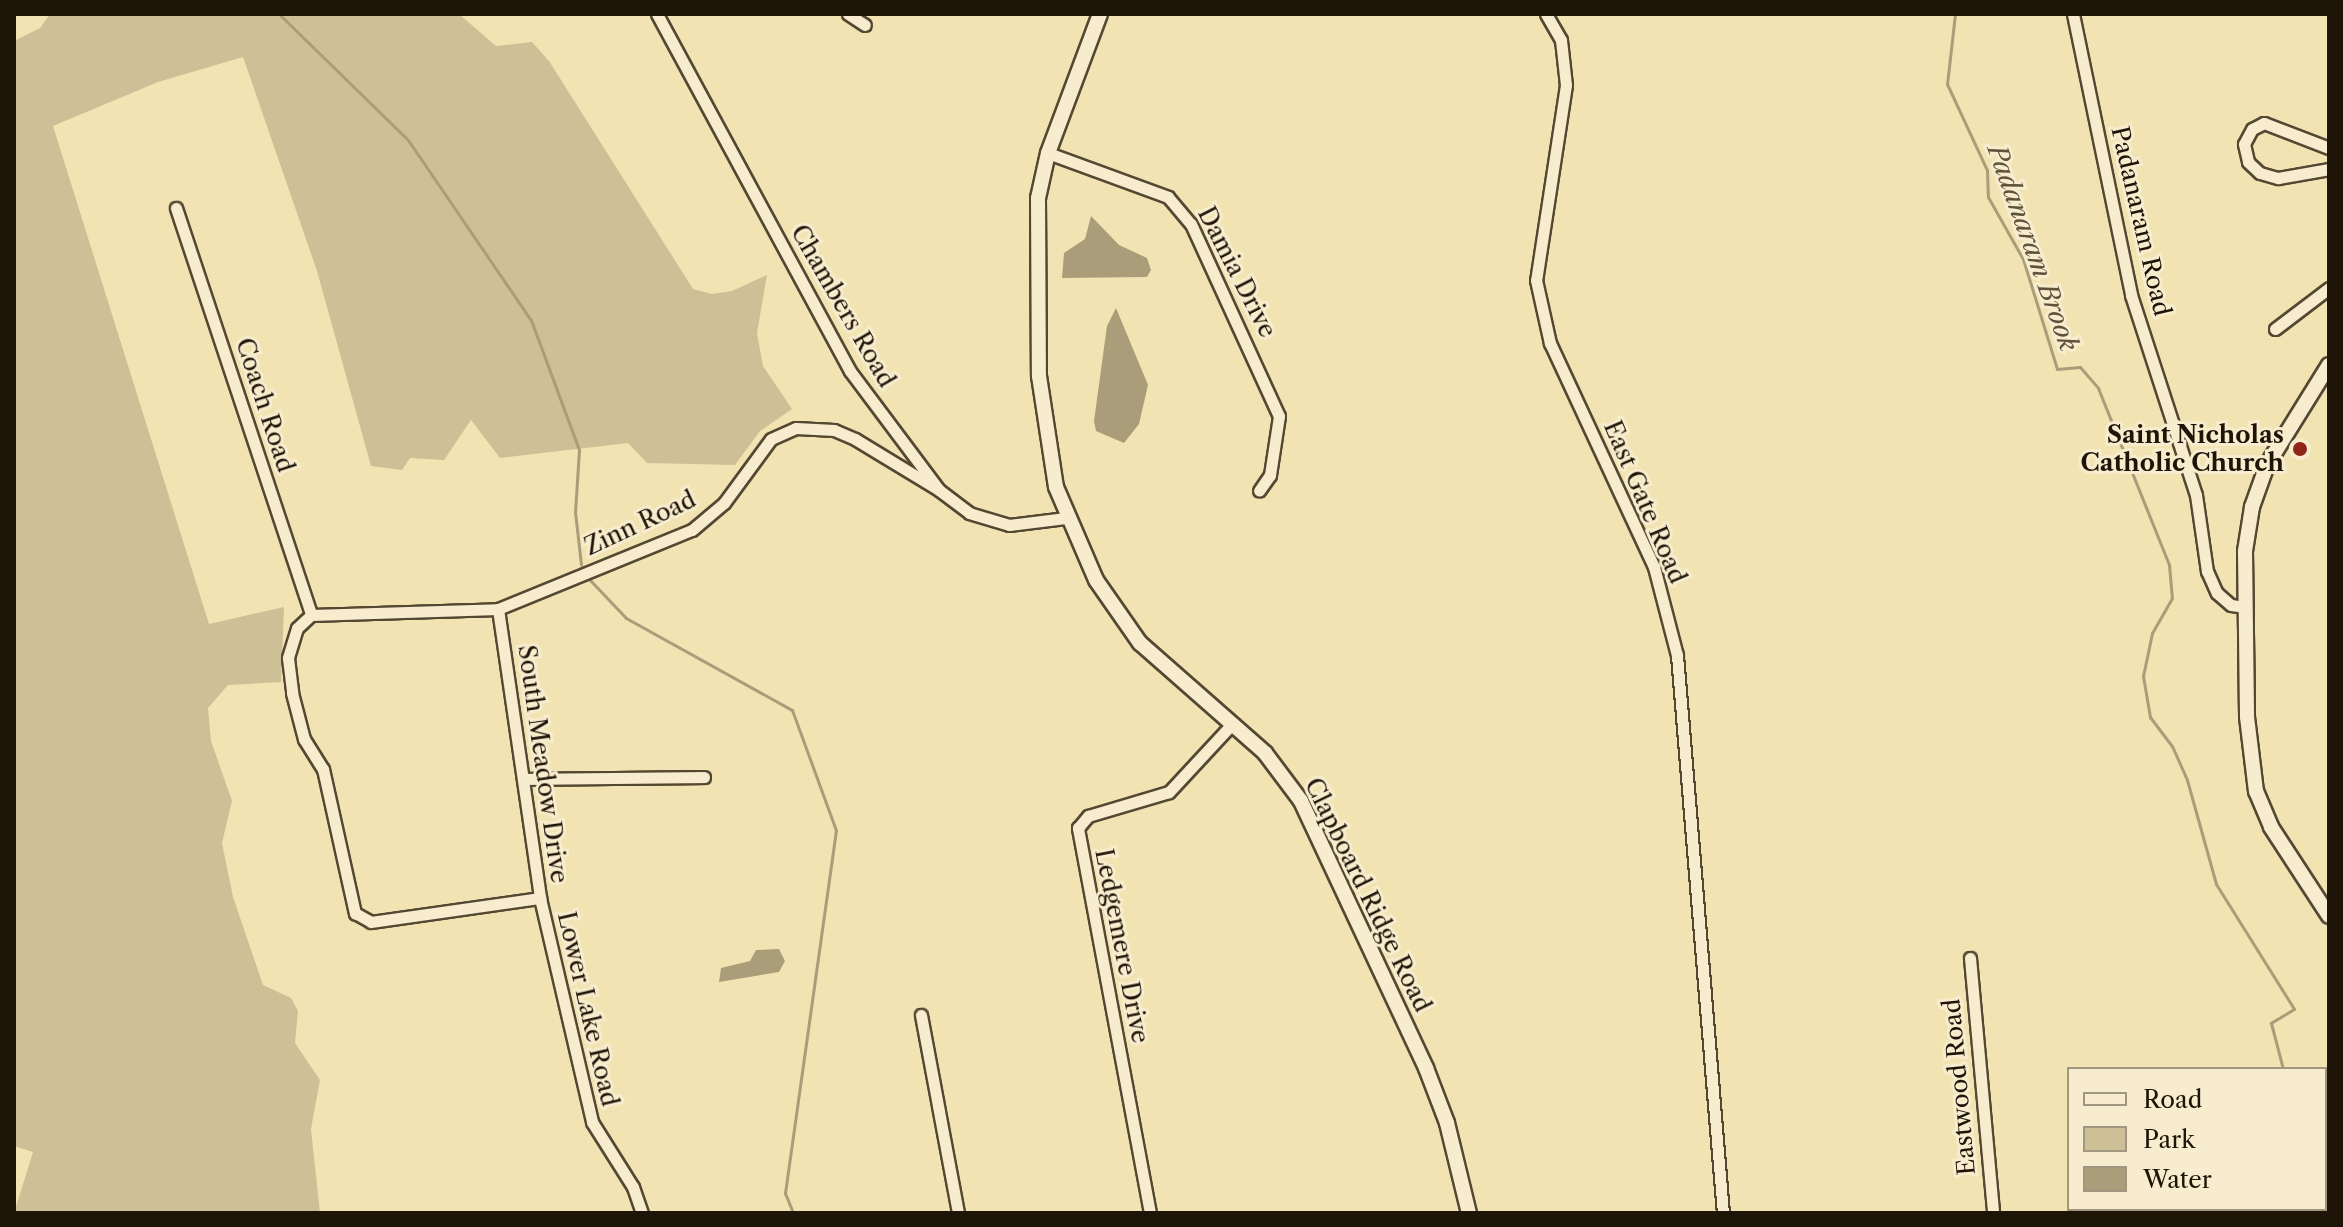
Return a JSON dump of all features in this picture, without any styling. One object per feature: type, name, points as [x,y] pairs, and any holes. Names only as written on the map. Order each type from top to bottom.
[{"type":"main road","name":"Clapboard Ridge Road","points":[[1100,14],[1048,153],[1035,231],[1039,376],[1048,455],[1066,518],[1096,580],[1140,643],[1280,769],[1313,821],[1426,1068],[1447,1123],[1469,1213]]},
{"type":"main road","points":[[2329,365],[2289,424],[2259,487],[2245,551],[2249,755],[2256,791],[2271,827],[2329,916]]},
{"type":"street","name":"Chambers Road","points":[[657,14],[850,371],[939,490],[969,513],[1009,525],[1066,518]]},
{"type":"street","points":[[848,14],[865,25]]},
{"type":"street","name":"East Gate Road","points":[[1546,14],[1561,40],[1566,85],[1536,280],[1550,343],[1654,567],[1677,655],[1723,1213]]},
{"type":"street","name":"Padanaram Road","points":[[2073,14],[2131,295],[2196,495],[2207,571],[2217,593],[2231,605],[2246,607]]},
{"type":"street","points":[[2329,148],[2264,123],[2252,129],[2244,144],[2248,162],[2260,173],[2278,178],[2329,169]]},
{"type":"street","name":"Damia Drive","points":[[1048,153],[1168,197],[1191,224],[1279,416],[1270,475],[1259,491]]},
{"type":"street","name":"Coach Road","points":[[176,208],[311,615]]},
{"type":"street","points":[[2275,329],[2329,288]]},
{"type":"street","name":"Zinn Road","points":[[311,615],[498,609],[692,530],[724,503],[771,439],[796,428],[834,430],[855,439],[939,490]]},
{"type":"street","name":"South Meadow Drive","points":[[311,615],[297,628],[288,658],[292,693],[304,739],[323,769],[347,899],[355,913],[371,922],[540,898],[498,609]]},
{"type":"street","name":"Ledgemere Drive","points":[[1150,1213],[1078,828],[1088,816],[1169,792],[1231,725]]},
{"type":"street","points":[[523,779],[704,777]]},
{"type":"street","name":"Lower Lake Road","points":[[540,898],[592,1122],[633,1187],[642,1213]]},
{"type":"street","name":"Eastwood Road","points":[[1970,958],[1993,1213]]},
{"type":"street","points":[[921,1015],[958,1213]]},
{"type":"green space","points":[[50,14],[459,14],[496,46],[532,42],[549,61],[693,289],[712,294],[732,291],[767,275],[757,333],[763,366],[792,409],[760,431],[735,465],[647,463],[628,443],[500,458],[471,420],[444,460],[410,458],[402,470],[371,466],[317,271],[243,57],[158,82],[53,126],[209,624],[284,607],[281,682],[228,685],[208,708],[211,741],[232,801],[222,843],[233,897],[263,985],[291,998],[298,1011],[295,1043],[320,1080],[311,1129],[320,1213],[14,1213],[33,1152],[14,1146],[14,41],[40,28]]},
{"type":"water","points":[[1091,216],[1119,245],[1147,258],[1151,270],[1147,277],[1062,278],[1064,253],[1085,239]]},
{"type":"water","points":[[1116,308],[1148,385],[1139,424],[1124,443],[1096,431],[1094,421],[1107,326]]},
{"type":"water","points":[[779,949],[785,961],[779,972],[719,982],[721,968],[750,961],[756,950]]},
{"type":"waterway","points":[[279,14],[408,140],[531,320],[579,450],[575,512],[581,565]]},
{"type":"waterway","name":"Padanaram Brook","points":[[1955,14],[1947,84],[1987,170],[1988,197],[2023,259],[2057,369],[2080,367],[2098,388],[2169,565],[2172,598],[2152,633],[2143,676],[2150,717],[2172,746],[2187,780],[2216,884],[2294,1009],[2271,1023],[2282,1067]]},
{"type":"waterway","points":[[590,580],[626,618],[792,710],[836,830],[785,1193],[793,1213]]},
{"type":"place","name":"Saint Nicholas Catholic Church","points":[[2300,449]]}]
